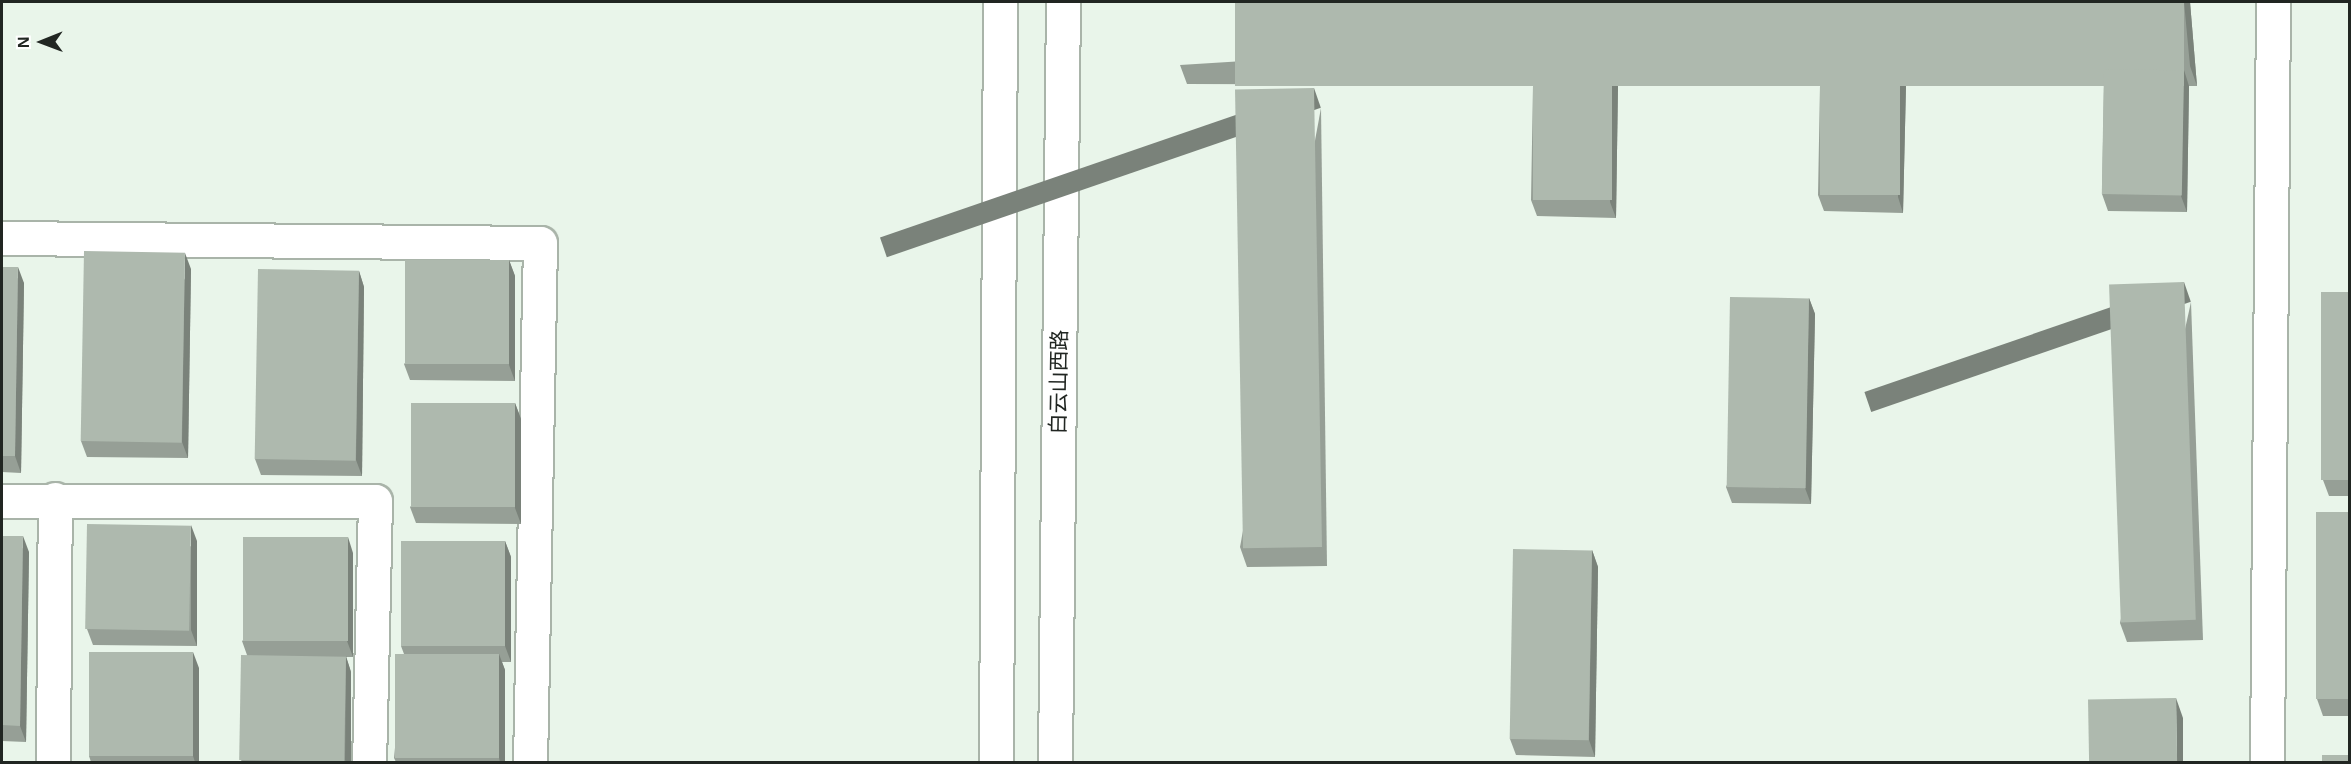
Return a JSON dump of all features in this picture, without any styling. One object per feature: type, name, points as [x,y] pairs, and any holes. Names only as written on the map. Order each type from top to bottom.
[{"type":"street","points":[[996,762],[1000,2]]},
{"type":"street","name":"白云山西路","points":[[1055,762],[1062,2]]},
{"type":"street","points":[[2267,762],[2273,2]]},
{"type":"street","points":[[2,238],[540,243],[530,762]]},
{"type":"street","points":[[2,501],[55,499],[375,501],[369,762]]},
{"type":"street","points":[[53,762],[55,499]]},
{"type":"building","points":[[1235,2],[2184,2],[2184,86],[1235,86]]},
{"type":"building","points":[[1533,69],[1612,69],[1612,200],[1533,200]]},
{"type":"building","points":[[1820,69],[1900,69],[1900,195],[1820,195]]},
{"type":"building","points":[[2104,69],[2184,70],[2182,195],[2102,194]]},
{"type":"building","points":[[1314,88],[1322,547],[1243,548],[1235,89]]},
{"type":"building","points":[[84,251],[185,253],[182,443],[81,441]]},
{"type":"building","points":[[405,260],[509,260],[509,364],[405,364]]},
{"type":"building","points":[[2,267],[18,267],[15,456],[2,456]]},
{"type":"building","points":[[258,269],[359,271],[356,461],[255,459]]},
{"type":"building","points":[[2184,282],[2196,620],[2121,622],[2109,285]]},
{"type":"building","points":[[2321,292],[2349,292],[2349,480],[2321,480]]},
{"type":"building","points":[[1730,297],[1809,298],[1806,488],[1727,487]]},
{"type":"building","points":[[411,403],[515,403],[515,507],[411,507]]},
{"type":"building","points":[[2316,512],[2349,512],[2349,699],[2316,699]]},
{"type":"building","points":[[87,524],[191,526],[189,631],[85,629]]},
{"type":"building","points":[[2,536],[23,536],[20,726],[2,725]]},
{"type":"building","points":[[243,537],[348,537],[348,641],[243,641]]},
{"type":"building","points":[[401,541],[505,541],[505,646],[401,646]]},
{"type":"building","points":[[1513,549],[1592,550],[1589,740],[1510,739]]},
{"type":"building","points":[[89,652],[193,652],[193,756],[89,756]]},
{"type":"building","points":[[395,654],[499,654],[499,758],[395,758]]},
{"type":"building","points":[[241,655],[346,657],[344,762],[239,760]]},
{"type":"building","points":[[2176,698],[2177,762],[2089,762],[2088,700]]},
{"type":"building","points":[[2322,755],[2349,755],[2349,762],[2322,762]]},
{"type":"building","points":[[1792,761],[1792,762],[1741,762]]}]
